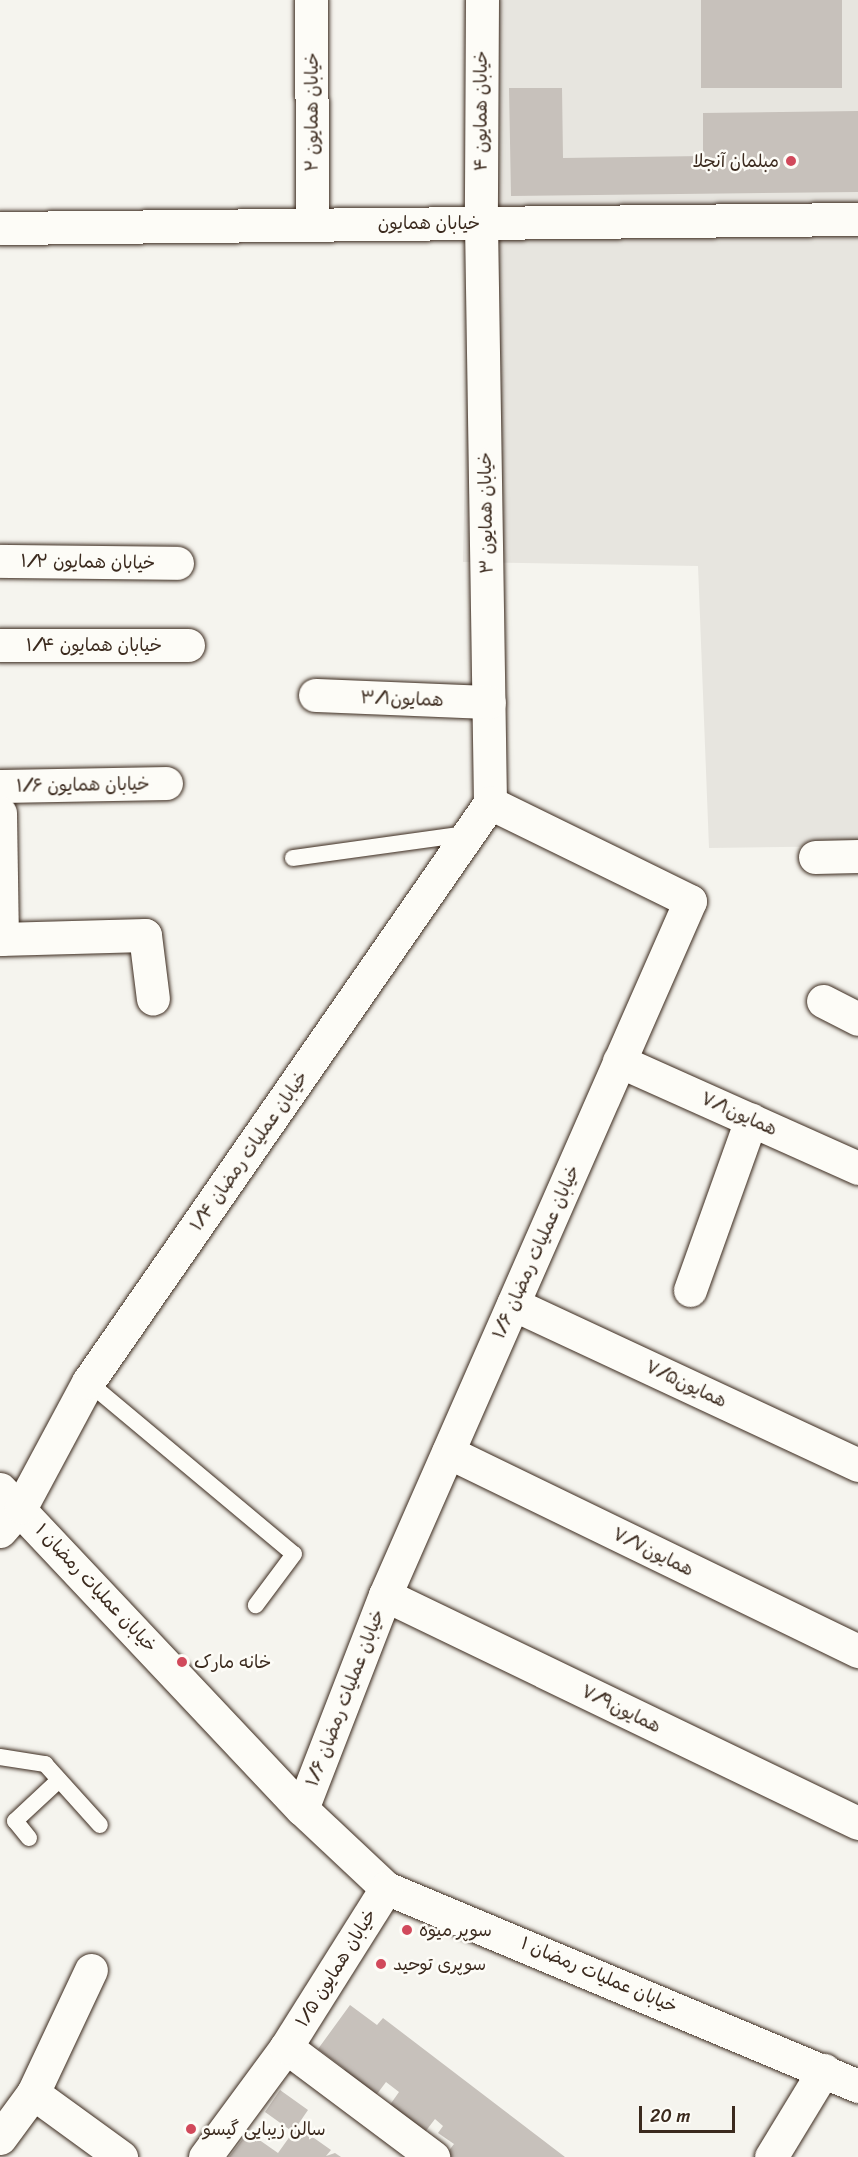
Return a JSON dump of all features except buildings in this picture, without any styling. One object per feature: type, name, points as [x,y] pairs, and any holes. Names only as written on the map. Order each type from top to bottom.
[{"type":"street","name":"خیابان همایون ۲","points":[[311,0],[312,224]]},
{"type":"street","name":"خیابان همایون ۴","points":[[481,223],[482,0]]},
{"type":"street","name":"خیابان همایون","points":[[0,228],[858,219]]},
{"type":"street","name":"خیابان همایون ۳","points":[[481,223],[490,803]]},
{"type":"street","name":"خیابان همایون ۱/۲","points":[[0,561],[177,563]]},
{"type":"street","name":"خیابان همایون ۱/۴","points":[[0,645],[188,645]]},
{"type":"street","name":"همایون۳/۱","points":[[315,695],[489,702]]},
{"type":"street","name":"خیابان همایون ۱/۶","points":[[0,786],[166,783]]},
{"type":"street","name":"خیابان عملیات رمضان ۱/۴","points":[[7,1509],[88,1382],[490,803]]},
{"type":"street","name":"خیابان عملیات رمضان ۱/۶","points":[[302,1809],[385,1595],[690,901],[490,803]]},
{"type":"street","points":[[0,813],[1,940],[145,934],[153,999]]},
{"type":"street","points":[[816,856],[858,856]]},
{"type":"street","points":[[823,1001],[858,1019]]},
{"type":"street","name":"همایون۷/۱","points":[[619,1061],[858,1168]]},
{"type":"street","points":[[690,1290],[751,1120]]},
{"type":"street","name":"همایون۷/۵","points":[[513,1304],[858,1465]]},
{"type":"street","name":"همایون۷/۷","points":[[448,1452],[858,1651]]},
{"type":"street","name":"خیابان عملیات رمضان ۱","points":[[7,1509],[302,1809],[386,1888],[858,2086]]},
{"type":"street","name":"همایون۷/۹","points":[[385,1595],[858,1823]]},
{"type":"street","name":"خیابان همایون ۱/۵","points":[[205,2157],[286,2047],[386,1888]]},
{"type":"street","points":[[0,2138],[33,2093],[91,1970]]},
{"type":"street","points":[[286,2047],[433,2157]]},
{"type":"street","points":[[771,2157],[824,2070]]},
{"type":"street","points":[[33,2093],[121,2157]]},
{"type":"lane","points":[[293,858],[469,834]]},
{"type":"lane","points":[[88,1382],[294,1554],[256,1605]]},
{"type":"lane","points":[[0,1757],[45,1764],[100,1825]]},
{"type":"lane","points":[[29,1838],[15,1821],[59,1780]]},
{"type":"shaded area","points":[[474,0],[858,0],[858,846],[709,848],[698,566],[463,562]]},
{"type":"place","name":"مبلمان آنجلا","points":[[791,161]]},
{"type":"place","name":"خانه مارک","points":[[182,1662]]},
{"type":"place","name":"سوپر میوه","points":[[407,1930]]},
{"type":"place","name":"سوپری توحید","points":[[381,1964]]},
{"type":"place","name":"سالن زیبایی گیسو","points":[[191,2129]]}]
